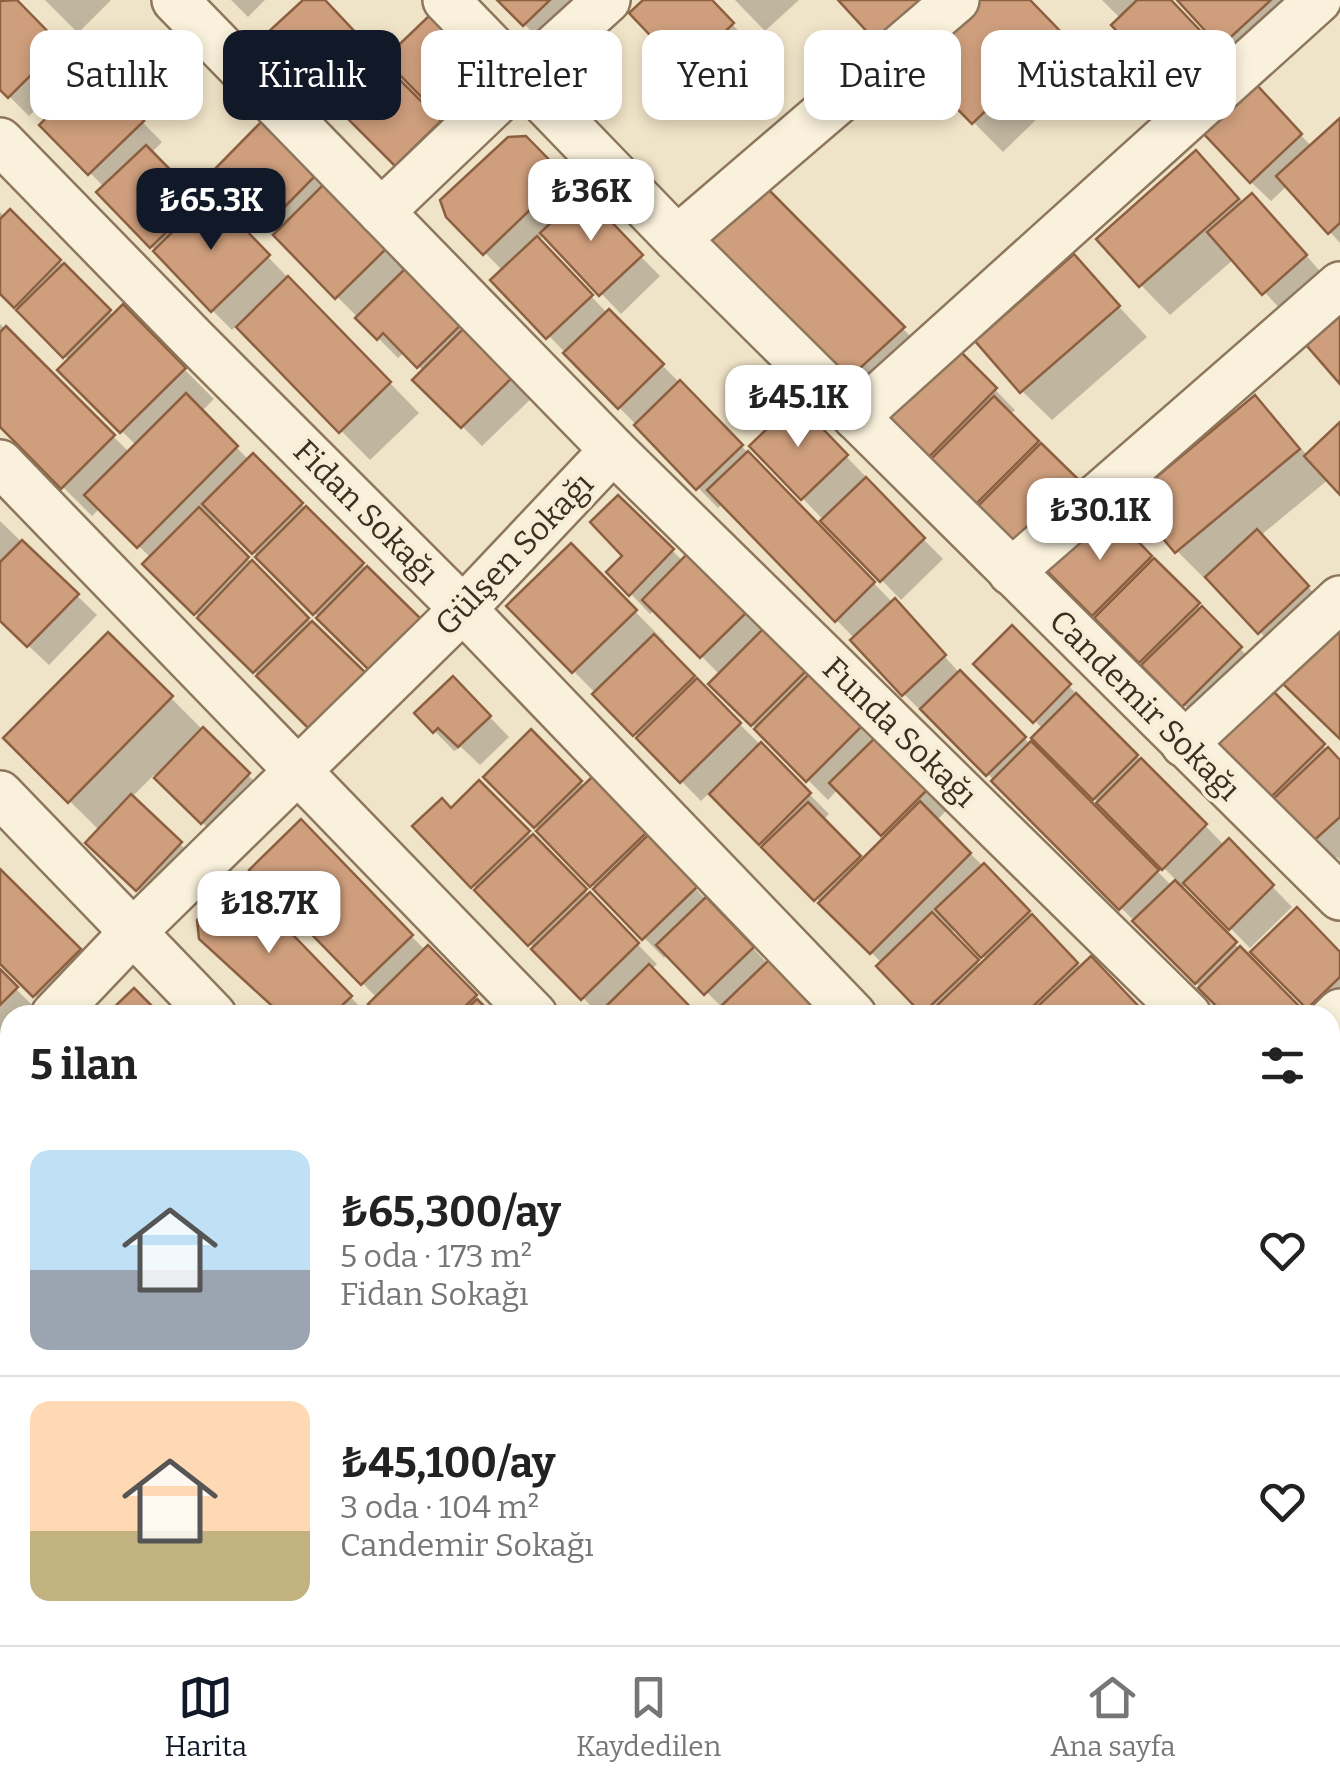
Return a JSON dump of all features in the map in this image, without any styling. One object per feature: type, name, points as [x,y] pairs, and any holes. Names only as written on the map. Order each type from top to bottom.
[{"type":"street","name":"Candemir Sokağı","points":[[446,0],[476,30]]},
{"type":"street","points":[[574,30],[607,0]]},
{"type":"street","points":[[677,238],[956,0]]},
{"type":"street","points":[[856,417],[1318,0]]},
{"type":"street","name":"Gülşen Sokağı","points":[[64,1005],[462,609],[613,450],[380,212],[201,8]]},
{"type":"street","points":[[380,212],[477,120]]},
{"type":"street","name":"Candemir Sokağı","points":[[563,120],[677,238],[1340,897]]},
{"type":"street","name":"Fidan Sokağı","points":[[0,141],[462,609],[843,1005]]},
{"type":"street","points":[[1011,572],[1340,284]]},
{"type":"street","name":"Funda Sokağı","points":[[613,450],[1178,1005]]},
{"type":"street","points":[[0,463],[524,1005]]},
{"type":"street","points":[[1184,744],[1340,599]]},
{"type":"street","points":[[0,794],[203,1005]]},
{"type":"building","points":[[17,0],[46,30],[30,30],[30,76],[8,98],[0,90],[0,1]]},
{"type":"building","points":[[303,0],[325,0],[353,30],[270,30]]},
{"type":"building","points":[[497,0],[550,0],[523,26]]},
{"type":"building","points":[[643,0],[712,0],[734,23],[727,30],[645,30],[629,13]]},
{"type":"building","points":[[838,0],[937,0],[904,30],[866,30]]},
{"type":"building","points":[[980,0],[1030,0],[1059,30],[981,30],[981,115],[972,124],[961,113],[961,30],[950,30]]},
{"type":"building","points":[[1137,0],[1171,0],[1200,30],[1116,30],[1111,25]]},
{"type":"building","points":[[1177,0],[1271,0],[1236,32],[1204,30]]},
{"type":"building","points":[[429,16],[443,30],[421,30],[421,97],[401,76],[401,43]]},
{"type":"building","points":[[401,81],[421,101],[421,120],[441,121],[395,166],[349,120],[401,120]]},
{"type":"building","points":[[1256,84],[1302,134],[1250,183],[1203,133],[1217,120],[1236,120],[1236,102]]},
{"type":"building","points":[[1340,118],[1340,223],[1328,234],[1276,176]]},
{"type":"building","points":[[44,120],[144,121],[88,175],[39,125]]},
{"type":"building","points":[[263,120],[318,173],[263,229],[208,176]]},
{"type":"building","points":[[526,136],[565,176],[483,255],[446,217],[440,200],[508,137]]},
{"type":"building","points":[[146,145],[200,200],[150,248],[96,192]]},
{"type":"building","points":[[1196,150],[1239,199],[1139,287],[1096,239]]},
{"type":"building","points":[[331,177],[393,242],[335,299],[273,235]]},
{"type":"building","points":[[767,188],[905,327],[847,380],[707,242]]},
{"type":"building","points":[[583,192],[643,255],[599,296],[540,233]]},
{"type":"building","points":[[1252,193],[1307,255],[1262,295],[1207,232]]},
{"type":"building","points":[[211,194],[270,255],[211,312],[153,251]]},
{"type":"building","points":[[10,209],[61,260],[14,308],[0,294],[0,219]]},
{"type":"building","points":[[537,236],[593,295],[546,339],[490,280]]},
{"type":"building","points":[[1074,254],[1120,306],[1020,393],[975,341]]},
{"type":"building","points":[[414,260],[469,317],[417,368],[383,333],[377,340],[355,318]]},
{"type":"building","points":[[64,263],[111,310],[63,358],[16,310]]},
{"type":"building","points":[[288,276],[391,382],[339,433],[236,327]]},
{"type":"building","points":[[1340,301],[1340,384],[1300,338]]},
{"type":"building","points":[[123,304],[186,368],[120,433],[57,370]]},
{"type":"building","points":[[609,309],[664,364],[618,409],[563,353]]},
{"type":"building","points":[[472,320],[521,369],[461,428],[412,380]]},
{"type":"building","points":[[6,326],[115,435],[61,489],[0,427],[0,332]]},
{"type":"building","points":[[955,346],[997,388],[929,457],[886,415]]},
{"type":"building","points":[[680,380],[743,445],[696,490],[634,425]]},
{"type":"building","points":[[186,393],[238,446],[137,548],[84,495]]},
{"type":"building","points":[[1255,395],[1300,449],[1175,553],[1130,499]]},
{"type":"building","points":[[994,396],[1039,441],[976,504],[931,459]]},
{"type":"building","points":[[796,401],[848,455],[801,500],[749,446]]},
{"type":"building","points":[[1340,422],[1340,495],[1304,456]]},
{"type":"building","points":[[1041,443],[1080,481],[1017,545],[978,506]]},
{"type":"building","points":[[748,451],[875,582],[835,622],[707,490]]},
{"type":"building","points":[[253,453],[303,503],[252,554],[202,504]]},
{"type":"building","points":[[866,477],[925,538],[880,582],[820,521]]},
{"type":"building","points":[[618,495],[674,549],[629,596],[606,572],[622,556],[590,522]]},
{"type":"building","points":[[306,506],[364,563],[313,615],[255,557]]},
{"type":"building","points":[[199,507],[249,557],[194,615],[142,564]]},
{"type":"building","points":[[1108,510],[1152,556],[1092,616],[1047,571]]},
{"type":"building","points":[[1257,529],[1309,586],[1258,634],[1205,577]]},
{"type":"building","points":[[22,540],[79,594],[27,647],[0,621],[0,562]]},
{"type":"building","points":[[571,543],[637,610],[572,673],[506,606]]},
{"type":"building","points":[[688,553],[749,610],[700,658],[642,600]]},
{"type":"building","points":[[1154,558],[1200,603],[1139,663],[1094,618]]},
{"type":"building","points":[[252,560],[309,618],[253,673],[197,618]]},
{"type":"building","points":[[367,566],[422,620],[371,672],[316,618]]},
{"type":"building","points":[[895,598],[946,655],[902,696],[850,640]]},
{"type":"building","points":[[1202,606],[1242,647],[1182,707],[1141,665]]},
{"type":"building","points":[[312,621],[368,675],[311,731],[256,676]]},
{"type":"building","points":[[1012,625],[1071,684],[1033,723],[973,664]]},
{"type":"building","points":[[1340,626],[1340,739],[1283,684]]},
{"type":"building","points":[[764,628],[807,670],[751,726],[708,684]]},
{"type":"building","points":[[108,632],[173,696],[68,803],[3,738]]},
{"type":"building","points":[[654,634],[695,676],[633,736],[592,694]]},
{"type":"building","points":[[960,670],[1026,737],[986,776],[920,709]]},
{"type":"building","points":[[810,673],[862,726],[806,782],[754,729]]},
{"type":"building","points":[[453,676],[491,716],[458,747],[438,728],[433,733],[414,713]]},
{"type":"building","points":[[697,678],[741,723],[680,783],[636,738]]},
{"type":"building","points":[[1272,690],[1325,744],[1269,799],[1215,745]]},
{"type":"building","points":[[1076,693],[1138,755],[1093,800],[1031,738]]},
{"type":"building","points":[[203,727],[250,773],[201,824],[154,778]]},
{"type":"building","points":[[531,729],[582,781],[534,828],[483,777]]},
{"type":"building","points":[[878,735],[930,787],[881,836],[829,783]]},
{"type":"building","points":[[1031,741],[1159,870],[1119,910],[991,781]]},
{"type":"building","points":[[761,742],[811,793],[759,845],[709,794]]},
{"type":"building","points":[[1328,747],[1340,760],[1340,817],[1310,844],[1270,802]]},
{"type":"building","points":[[1141,758],[1207,824],[1162,870],[1096,803]]},
{"type":"building","points":[[592,777],[646,833],[590,887],[536,831]]},
{"type":"building","points":[[479,780],[530,831],[471,888],[412,826],[442,798],[451,808]]},
{"type":"building","points":[[131,794],[182,842],[136,891],[85,843]]},
{"type":"building","points":[[920,801],[971,853],[870,954],[818,903]]},
{"type":"building","points":[[808,802],[861,856],[814,901],[761,847]]},
{"type":"building","points":[[301,819],[413,935],[361,985],[249,870]]},
{"type":"building","points":[[533,834],[587,889],[528,946],[474,890]]},
{"type":"building","points":[[648,835],[698,886],[642,940],[593,889]]},
{"type":"building","points":[[1229,838],[1274,885],[1229,930],[1183,883]]},
{"type":"building","points":[[984,863],[1030,911],[981,958],[935,909]]},
{"type":"building","points":[[0,869],[81,949],[33,997],[0,964]]},
{"type":"building","points":[[239,879],[352,996],[343,1005],[271,1005],[199,939],[197,920]]},
{"type":"building","points":[[1175,880],[1237,942],[1195,984],[1132,921]]},
{"type":"building","points":[[590,892],[639,943],[581,1000],[531,949]]},
{"type":"building","points":[[706,897],[754,947],[704,995],[656,945]]},
{"type":"building","points":[[1297,907],[1340,952],[1340,977],[1311,1005],[1303,1005],[1250,952]]},
{"type":"building","points":[[932,912],[979,960],[932,1005],[913,1005],[876,966]]},
{"type":"building","points":[[1032,914],[1078,963],[1034,1005],[937,1005]]},
{"type":"building","points":[[428,945],[477,995],[466,1005],[368,1004]]},
{"type":"building","points":[[1240,946],[1298,1005],[1215,1005],[1198,988]]},
{"type":"building","points":[[1091,956],[1137,1005],[1039,1005]]},
{"type":"building","points":[[770,959],[814,1005],[722,1005]]},
{"type":"building","points":[[649,964],[688,1005],[607,1005]]},
{"type":"building","points":[[0,969],[18,987],[0,1005]]},
{"type":"building","points":[[134,988],[151,1005],[116,1005]]}]
